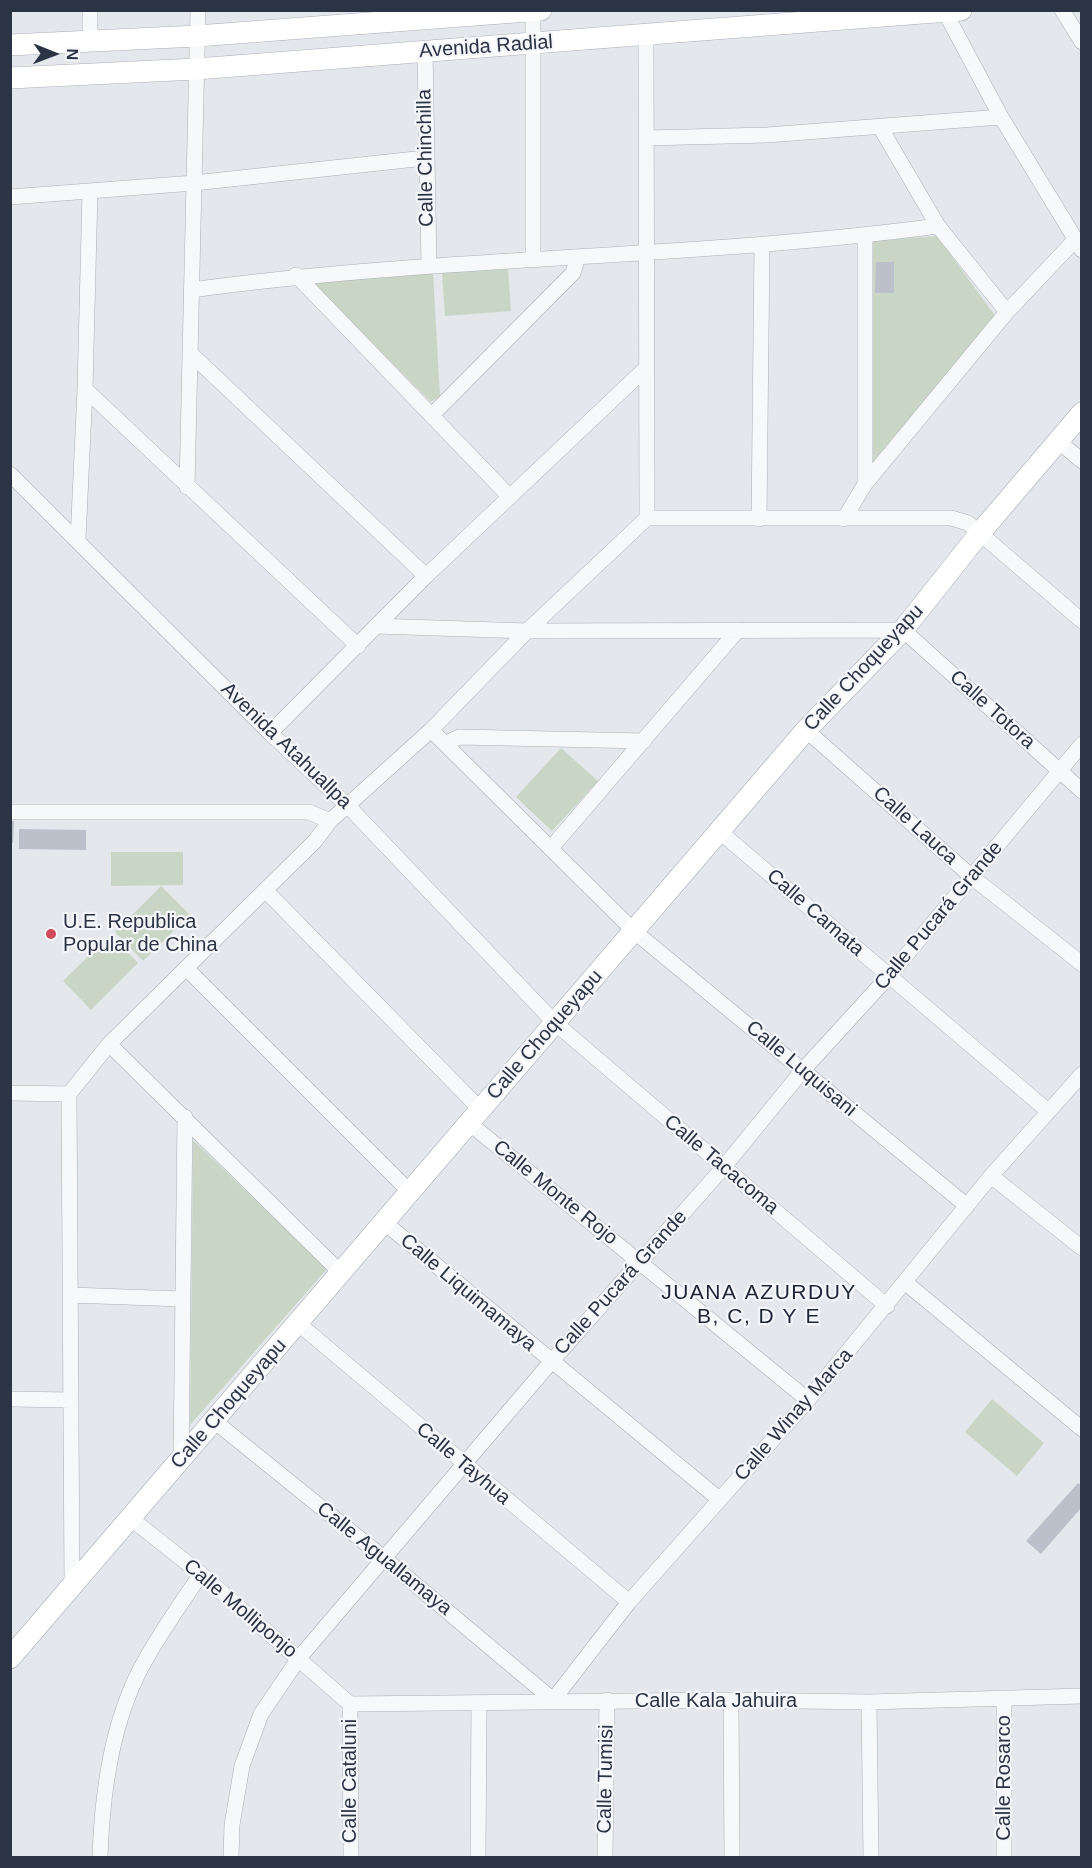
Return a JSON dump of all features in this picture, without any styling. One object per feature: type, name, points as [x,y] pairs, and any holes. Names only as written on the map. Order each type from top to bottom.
[{"type":"street","points":[[90,10],[90,41]]},
{"type":"street","points":[[187,487],[198,10]]},
{"type":"street","points":[[1062,10],[1082,42]]},
{"type":"street","points":[[533,260],[534,44],[537,11]]},
{"type":"street","name":"Avenida Radial","points":[[10,45],[197,36],[463,14],[537,11]]},
{"type":"street","points":[[844,519],[865,484],[1007,312],[1078,245],[1001,117],[953,11]]},
{"type":"street","name":"Avenida Radial","points":[[10,78],[196,69],[534,44],[861,14],[953,11]]},
{"type":"street","points":[[646,34],[647,518]]},
{"type":"street","name":"Calle Chinchilla","points":[[424,51],[429,265]]},
{"type":"street","points":[[647,138],[767,135],[1001,117]]},
{"type":"street","points":[[880,127],[938,226],[1007,312]]},
{"type":"street","points":[[10,197],[194,183],[425,158]]},
{"type":"street","points":[[78,540],[90,192]]},
{"type":"street","points":[[192,290],[296,275],[762,245],[938,226]]},
{"type":"street","points":[[865,235],[865,484]]},
{"type":"street","points":[[759,519],[762,245]]},
{"type":"street","points":[[432,415],[573,273],[578,257]]},
{"type":"street","points":[[296,275],[509,496]]},
{"type":"street","points":[[190,353],[426,576]]},
{"type":"street","points":[[270,733],[426,576],[646,368]]},
{"type":"street","points":[[85,389],[358,646]]},
{"type":"street","name":"Calle Choqueyapu","points":[[10,1658],[129,1517],[299,1324],[474,1116],[635,932],[806,730],[903,630],[1082,413]]},
{"type":"street","points":[[1058,441],[1082,461]]},
{"type":"street","name":"Avenida Atahuallpa","points":[[10,474],[270,733],[348,806],[555,1023]]},
{"type":"street","points":[[72,1584],[69,1094],[110,1044],[266,891],[315,841],[330,821],[431,730],[527,631],[647,518],[951,518],[968,523],[1082,621]]},
{"type":"street","points":[[376,626],[527,631],[903,630]]},
{"type":"street","points":[[551,848],[738,630]]},
{"type":"street","name":"Calle Totora","points":[[903,630],[1082,790]]},
{"type":"street","name":"Calle Luquisani","points":[[431,730],[447,743],[635,932],[967,1206]]},
{"type":"street","name":"Calle Lauca","points":[[806,730],[972,878],[1082,964]]},
{"type":"street","points":[[447,743],[459,737],[644,741]]},
{"type":"street","name":"Calle Pucará Grande","points":[[231,1857],[232,1825],[242,1766],[261,1714],[299,1658],[551,1362],[723,1168],[803,1070],[888,977],[1082,744]]},
{"type":"street","points":[[10,812],[309,812],[330,821]]},
{"type":"street","name":"Calle Camata","points":[[719,831],[1048,1111]]},
{"type":"street","name":"Calle Monte Rojo","points":[[266,891],[474,1116],[639,1262],[808,1400]]},
{"type":"street","points":[[187,969],[411,1193]]},
{"type":"street","name":"Calle Tacacoma","points":[[555,1023],[887,1306]]},
{"type":"street","points":[[110,1044],[341,1273]]},
{"type":"street","name":"Calle Winay Marca","points":[[553,1700],[629,1602],[808,1400],[906,1283],[991,1176],[1082,1074]]},
{"type":"street","points":[[10,1093],[69,1094]]},
{"type":"street","points":[[181,1460],[185,1117]]},
{"type":"street","points":[[991,1176],[1082,1248]]},
{"type":"street","name":"Calle Liquimamaya","points":[[385,1223],[719,1499]]},
{"type":"street","points":[[906,1283],[1082,1429]]},
{"type":"street","points":[[70,1295],[183,1299]]},
{"type":"street","name":"Calle Tayhua","points":[[299,1324],[629,1602]]},
{"type":"street","points":[[10,1399],[71,1400]]},
{"type":"street","name":"Calle Aguallamaya","points":[[213,1420],[385,1559],[553,1700]]},
{"type":"street","name":"Calle Molliponjo","points":[[129,1517],[201,1574],[350,1704]]},
{"type":"street","points":[[100,1857],[108,1771],[125,1708],[144,1660],[201,1574]]},
{"type":"street","name":"Calle Kala Jahuira","points":[[350,1704],[479,1704],[553,1700],[869,1702],[1082,1696]]},
{"type":"street","name":"Calle Rosarco","points":[[1004,1698],[1004,1857]]},
{"type":"street","name":"Calle Tumisi","points":[[605,1857],[607,1700]]},
{"type":"street","points":[[731,1700],[732,1857]]},
{"type":"street","points":[[869,1702],[871,1857]]},
{"type":"street","name":"Calle Cataluni","points":[[350,1704],[351,1857]]},
{"type":"street","points":[[478,1857],[479,1704]]},
{"type":"green space","points":[[937,236],[996,317],[872,463],[870,241]]},
{"type":"green space","points":[[508,269],[511,311],[445,316],[442,273]]},
{"type":"green space","points":[[433,273],[440,396],[431,402],[315,286],[318,280]]},
{"type":"green space","points":[[561,748],[598,781],[552,831],[516,797]]},
{"type":"green space","points":[[111,852],[183,852],[183,885],[111,886]]},
{"type":"green space","points":[[161,886],[190,915],[143,961],[115,932]]},
{"type":"green space","points":[[110,935],[138,963],[91,1010],[63,981]]},
{"type":"green space","points":[[193,1140],[327,1269],[190,1425]]},
{"type":"green space","points":[[992,1399],[1044,1443],[1017,1476],[965,1432]]},
{"type":"building","points":[[876,262],[894,262],[894,293],[875,293]]},
{"type":"building","points":[[10,821],[14,821],[13,843],[10,843]]},
{"type":"building","points":[[19,829],[86,830],[86,850],[19,849]]},
{"type":"building","points":[[1078,1483],[1082,1486],[1082,1507],[1041,1554],[1026,1541]]},
{"type":"place","name":"U.E. Republica Popular de China","points":[[51,934]]},
{"type":"district","name":"JUANA AZURDUY B, C, D Y E","points":[[759,1305]]}]
